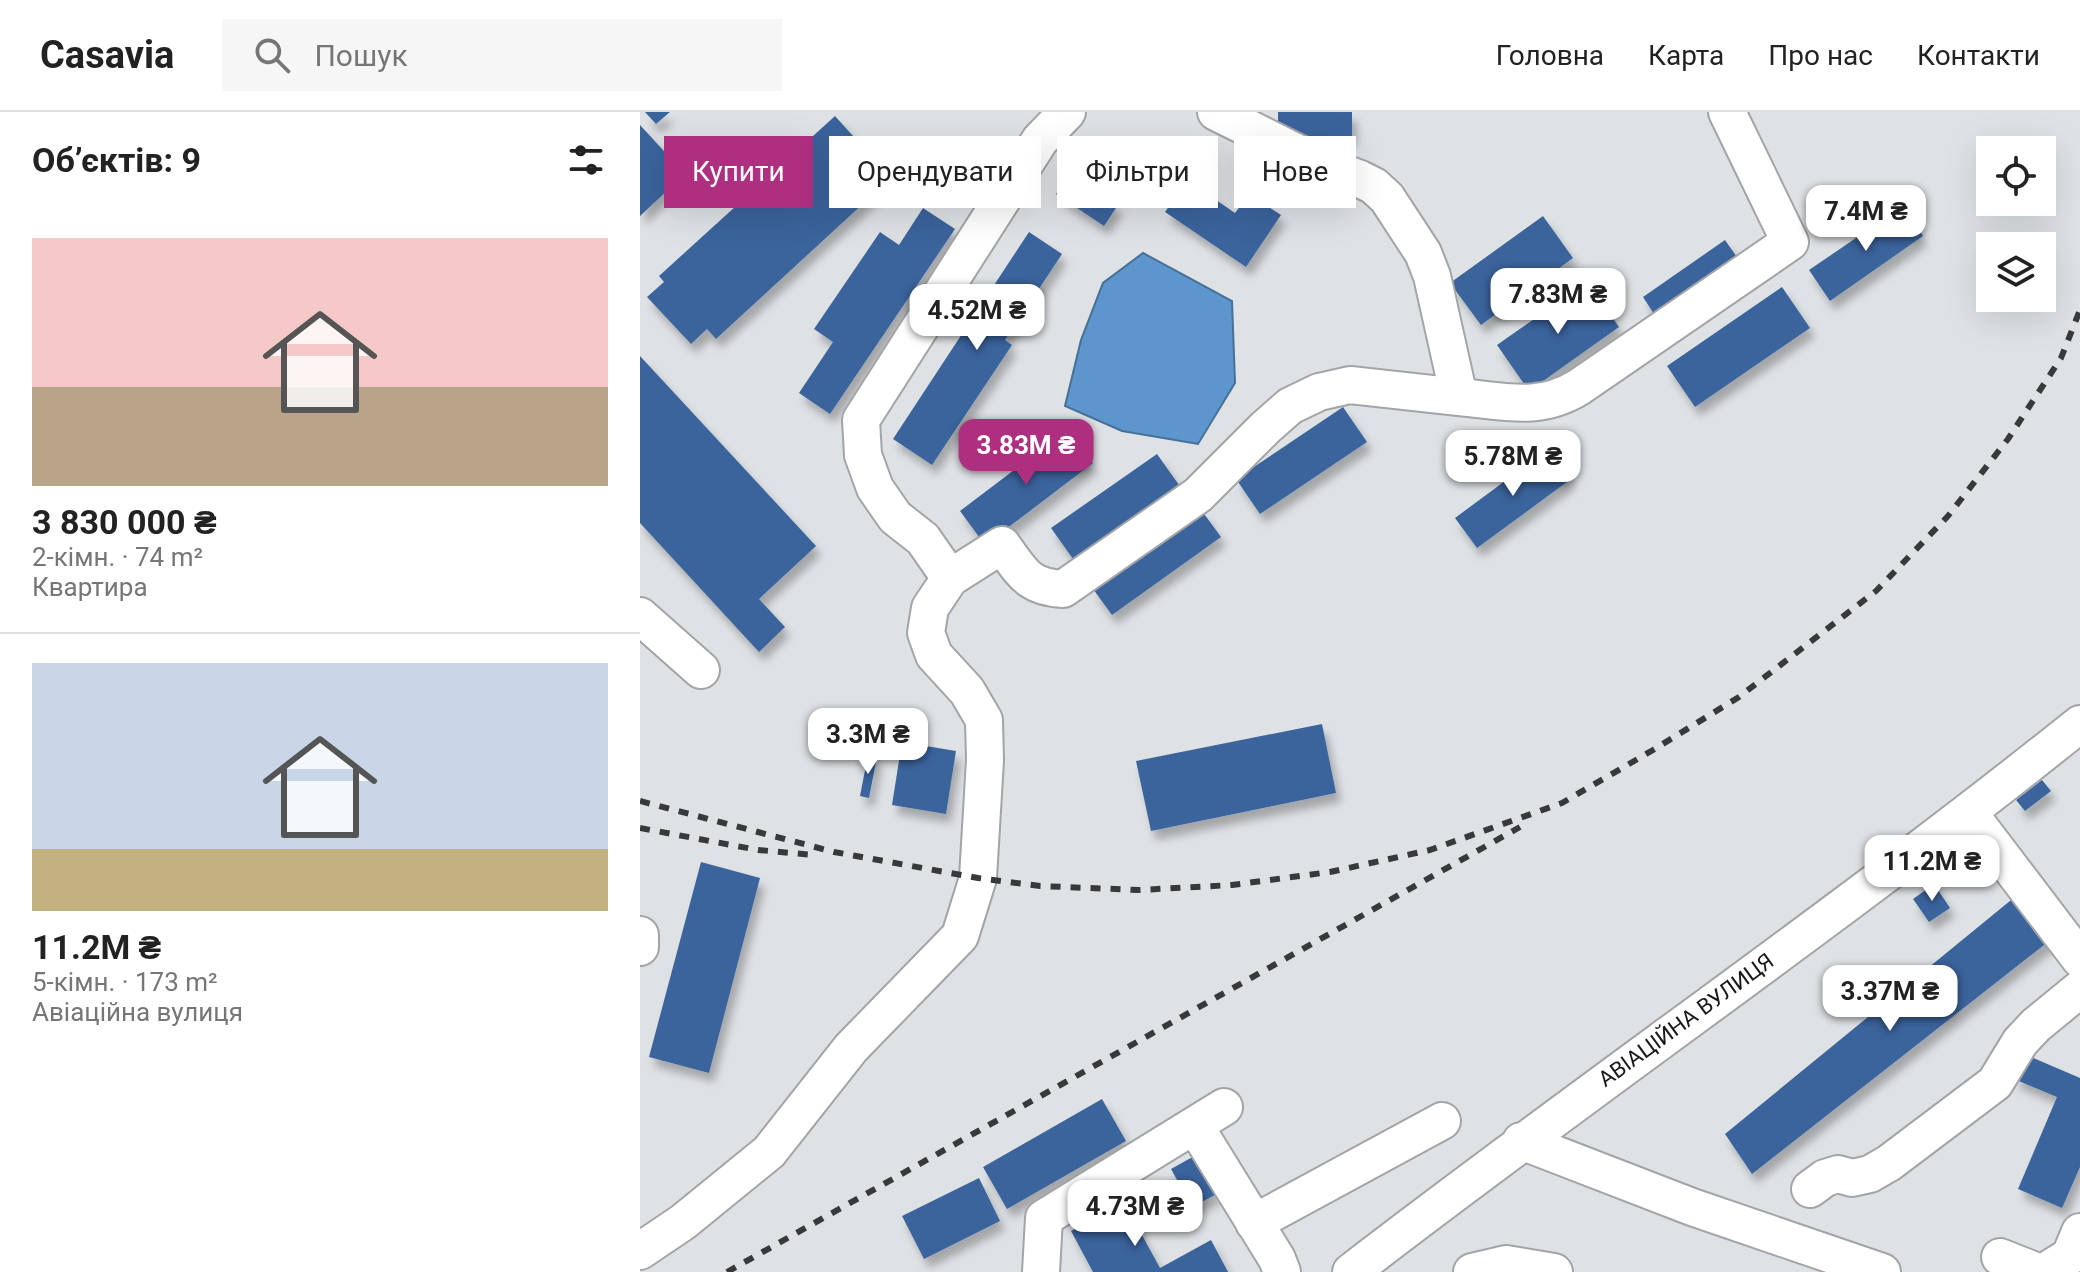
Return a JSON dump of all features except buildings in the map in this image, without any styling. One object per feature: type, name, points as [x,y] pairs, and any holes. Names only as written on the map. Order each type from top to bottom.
[{"type":"street","points":[[950,578],[923,539],[895,517],[875,488],[863,455],[861,420],[1040,140],[1067,112]]},
{"type":"street","points":[[1216,112],[1322,165],[1374,186],[1387,198],[1423,253],[1432,276],[1459,397]]},
{"type":"street","points":[[640,1251],[683,1222],[769,1152],[851,1048],[960,936],[978,878],[985,760],[984,720],[967,691],[934,655],[926,633],[930,608],[950,578],[1002,545],[1024,576],[1044,588],[1063,589],[1198,495],[1273,420],[1290,406],[1319,392],[1350,385],[1539,404],[1560,399],[1790,242],[1727,112]]},
{"type":"street","points":[[640,616],[701,670]]},
{"type":"street","name":"АВІАЦІЙНА ВУЛИЦЯ","points":[[1351,1272],[1521,1141],[1969,813],[2080,724]]},
{"type":"street","points":[[1969,813],[2080,959]]},
{"type":"street","points":[[640,935],[640,947]]},
{"type":"street","points":[[1810,1189],[1825,1178],[1838,1174],[1852,1178],[1870,1174],[1889,1163],[1995,1083],[2020,1042],[2080,989]]},
{"type":"street","points":[[1041,1272],[1044,1218],[1209,1116],[1254,1223],[1282,1272]]},
{"type":"street","points":[[1254,1223],[1442,1121]]},
{"type":"street","points":[[1521,1141],[1692,1207],[1882,1272]]},
{"type":"street","points":[[2044,1272],[2070,1256],[2080,1232]]},
{"type":"street","points":[[2000,1257],[2038,1272]]},
{"type":"street","points":[[1472,1272],[1506,1264],[1554,1272]]},
{"type":"water","points":[[1143,253],[1232,301],[1235,383],[1198,444],[1122,431],[1065,406],[1081,340],[1103,283]]},
{"type":"railway","points":[[640,801],[834,852],[1040,886],[1139,890],[1232,885],[1330,872],[1430,850],[1562,803],[1739,697],[1876,591],[1948,516],[2008,439],[2061,358],[2080,310]]},
{"type":"railway","points":[[727,1272],[1520,827]]},
{"type":"railway","points":[[640,828],[758,850],[814,855]]}]
